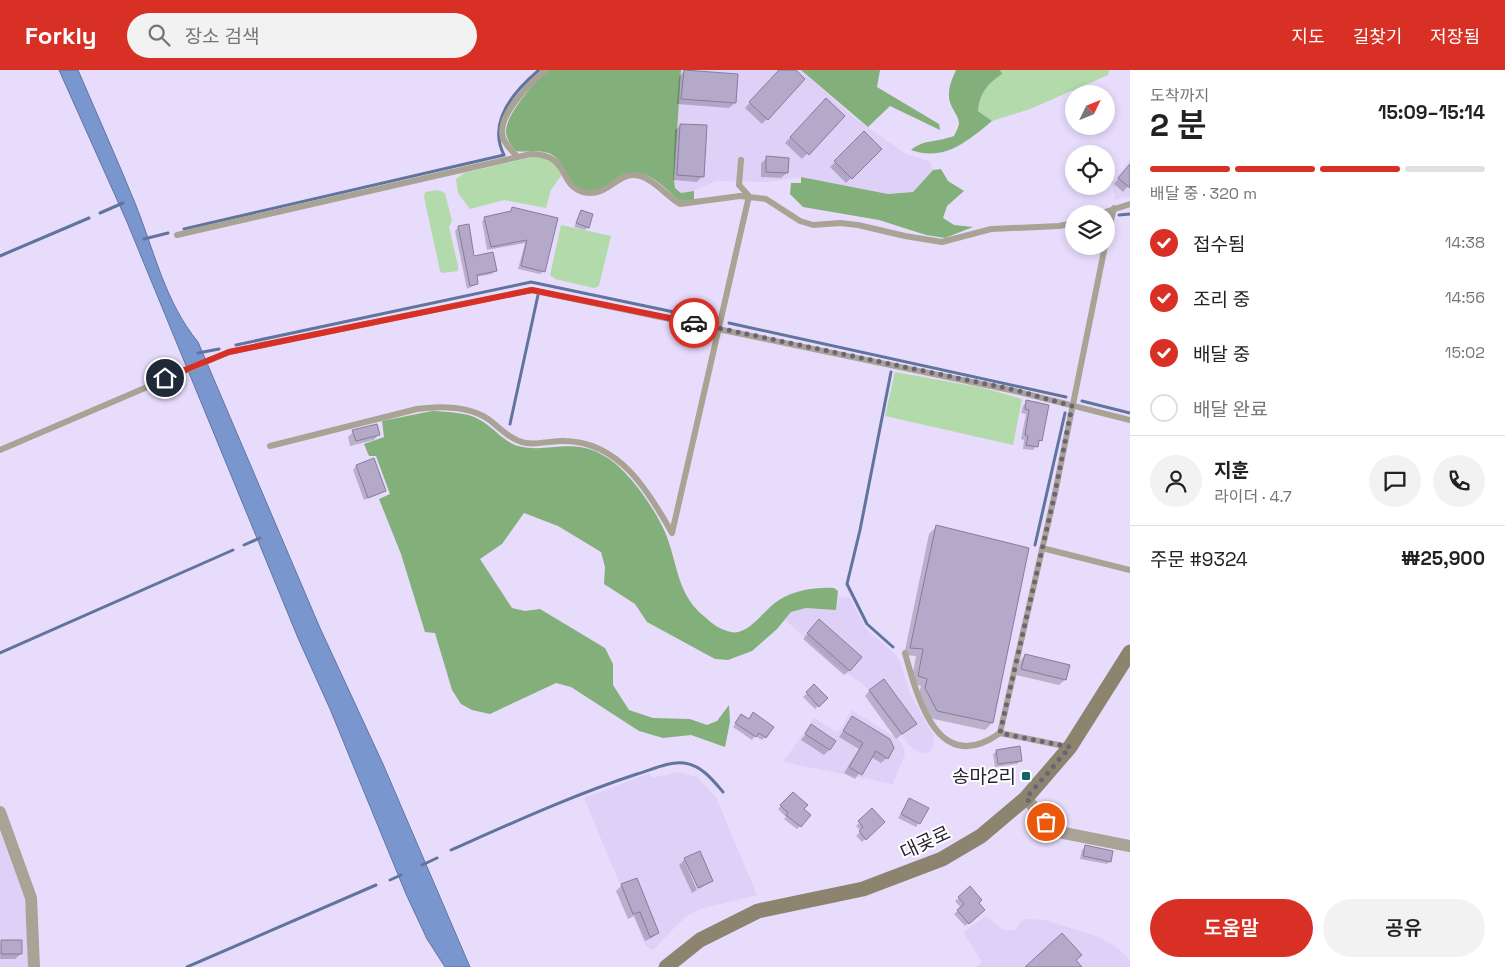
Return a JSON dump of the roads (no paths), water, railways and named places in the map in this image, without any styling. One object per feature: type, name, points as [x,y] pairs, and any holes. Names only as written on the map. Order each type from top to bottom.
[{"type":"street","name":"대곶로","points":[[666,967],[700,940],[758,911],[863,890],[942,859],[981,836],[1026,798],[1070,747],[1130,652]]},
{"type":"street","points":[[1026,798],[1046,822],[1059,832],[1130,846]]},
{"type":"street","points":[[0,812],[31,898],[34,967]]},
{"type":"lane","points":[[518,157],[503,139],[502,129],[518,97],[546,70]]},
{"type":"lane","points":[[178,235],[531,154],[549,156],[559,164],[574,186],[584,192],[601,193],[621,178],[635,175],[651,182],[680,204],[749,196],[766,199],[800,221],[813,225],[840,223],[858,225],[932,241],[951,240],[991,228],[1045,227],[1065,224]]},
{"type":"lane","points":[[741,160],[739,185],[749,196]]},
{"type":"lane","points":[[270,446],[417,409],[465,410],[487,418],[519,441],[585,443],[609,453],[622,463],[648,494],[672,533],[749,196]]},
{"type":"lane","points":[[1115,208],[1130,204]]},
{"type":"lane","points":[[1000,733],[1042,548],[1103,255]]},
{"type":"lane","points":[[0,450],[229,352],[532,290],[1015,390],[1130,420]]},
{"type":"lane","points":[[1042,548],[1130,570]]},
{"type":"lane","points":[[905,653],[921,704],[941,737],[948,743],[961,747],[979,745],[1000,733],[1070,747]]},
{"type":"water","points":[[59,70],[78,70],[135,203],[161,275],[177,310],[198,342],[320,628],[383,764],[470,967],[445,967],[427,939],[406,894],[330,709],[298,638],[127,222]]},
{"type":"waterway","points":[[184,229],[504,155],[500,143],[501,119],[512,97],[539,70]]},
{"type":"waterway","points":[[100,213],[123,203]]},
{"type":"waterway","points":[[1119,215],[1130,214]]},
{"type":"waterway","points":[[0,256],[89,218]]},
{"type":"waterway","points":[[144,239],[168,233]]},
{"type":"waterway","points":[[236,345],[531,282],[712,320]]},
{"type":"waterway","points":[[510,424],[538,295]]},
{"type":"waterway","points":[[729,323],[1066,397]]},
{"type":"waterway","points":[[198,353],[219,349]]},
{"type":"waterway","points":[[891,372],[860,530],[847,584],[867,624],[893,647]]},
{"type":"waterway","points":[[1082,401],[1130,413]]},
{"type":"waterway","points":[[1035,545],[1065,413]]},
{"type":"waterway","points":[[244,545],[260,538]]},
{"type":"waterway","points":[[0,653],[233,550]]},
{"type":"waterway","points":[[451,850],[566,800],[666,765],[690,764],[706,774],[723,792]]},
{"type":"waterway","points":[[422,865],[437,858]]},
{"type":"waterway","points":[[390,880],[401,875]]},
{"type":"waterway","points":[[187,967],[376,885]]},
{"type":"place","name":"송마2리","points":[[1026,776]]}]
